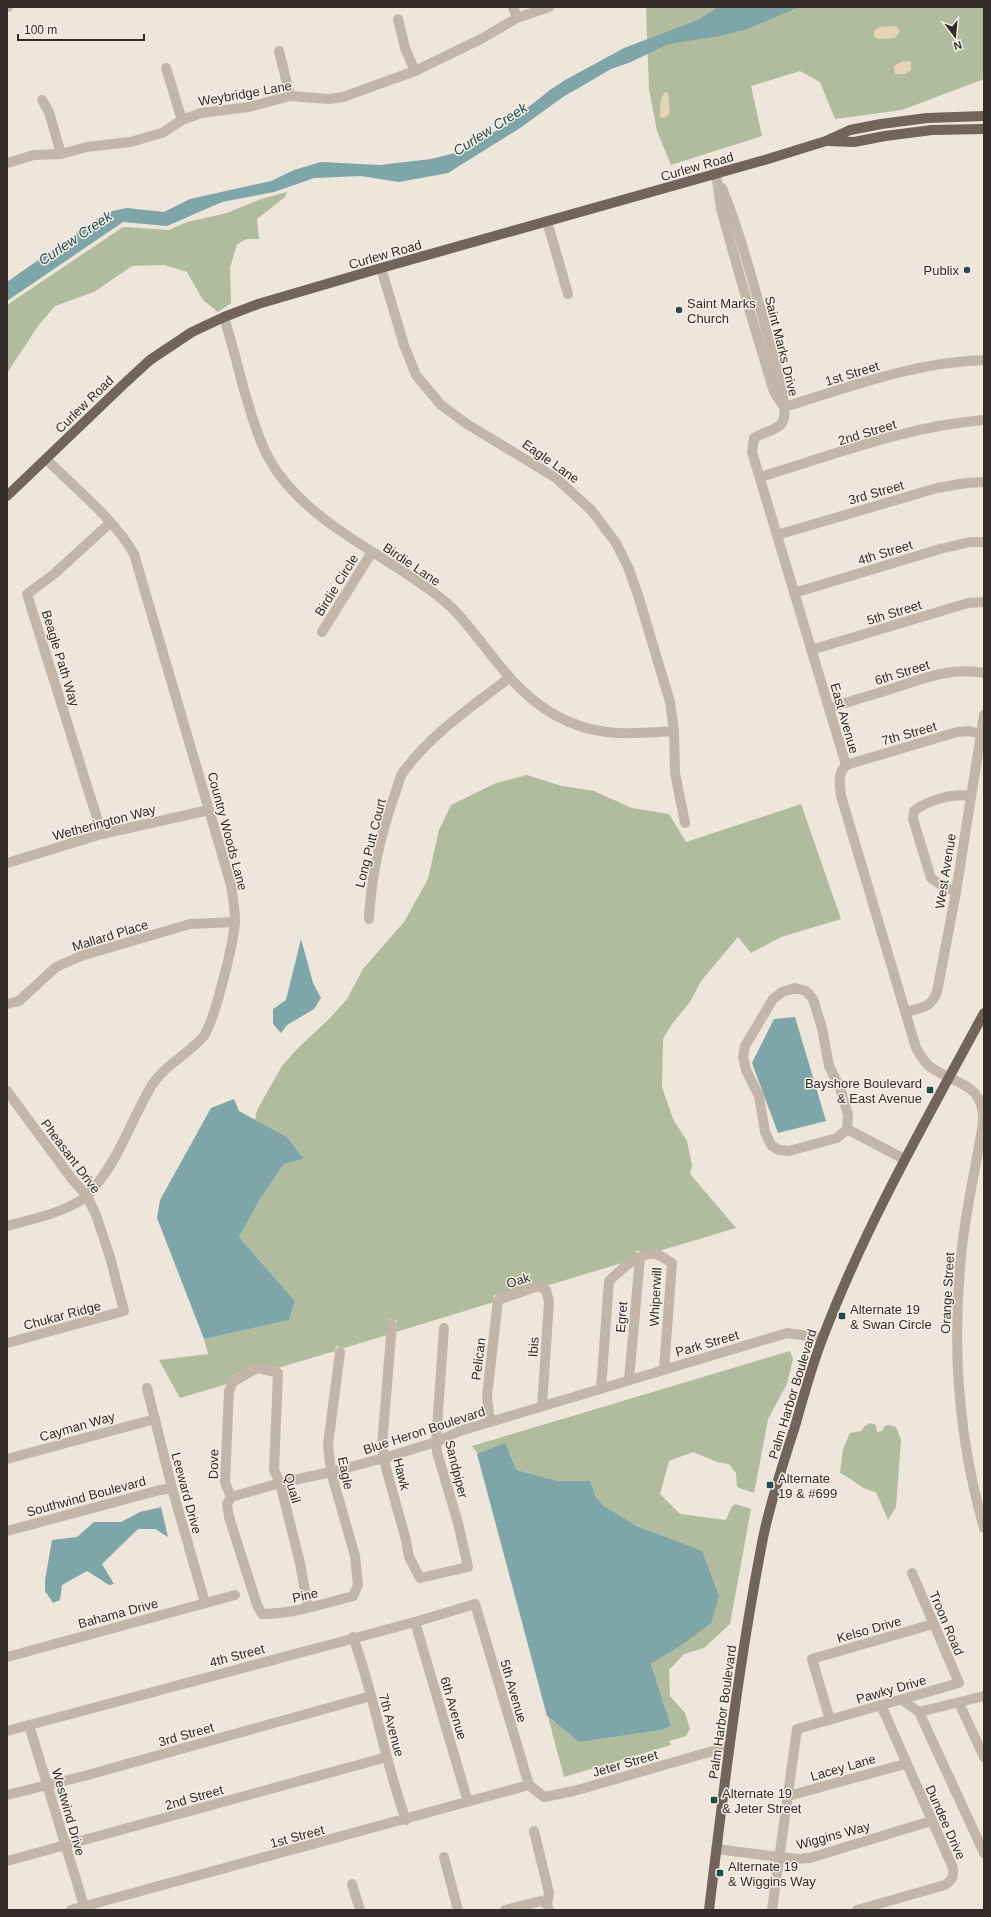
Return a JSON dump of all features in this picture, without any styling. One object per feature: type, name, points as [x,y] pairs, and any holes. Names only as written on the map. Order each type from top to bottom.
[{"type":"main road","name":"Curlew Road","points":[[7,496],[124,383],[150,360],[192,332],[224,316],[258,304],[381,268],[826,141],[850,130],[887,123],[927,118],[984,116]]},
{"type":"main road","points":[[960,129],[984,125]]},
{"type":"main road","name":"Curlew Road","points":[[826,141],[854,142],[904,133],[984,129]]},
{"type":"main road","name":"Palm Harbor Boulevard","points":[[709,1910],[747,1623],[763,1538],[786,1455],[822,1338],[850,1267],[904,1159],[984,1013]]},
{"type":"street","points":[[513,7],[516,18]]},
{"type":"street","name":"Weybridge Lane","points":[[7,162],[34,155],[61,154],[87,147],[130,142],[162,133],[182,120],[201,113],[248,107],[290,96],[329,99],[343,97],[415,71],[481,39],[516,18],[548,7]]},
{"type":"street","points":[[398,19],[405,48],[415,71]]},
{"type":"street","points":[[279,51],[290,96]]},
{"type":"street","points":[[166,68],[182,120]]},
{"type":"street","points":[[42,100],[48,112],[61,154]]},
{"type":"street","name":"Saint Marks Drive","points":[[716,173],[722,209],[750,312],[774,392],[784,407]]},
{"type":"street","points":[[546,221],[568,294]]},
{"type":"street","name":"Eagle Lane","points":[[381,268],[404,345],[416,375],[441,405],[467,424],[556,478],[592,511],[616,543],[628,567],[638,595],[670,702],[674,731],[675,773],[684,824]]},
{"type":"street","name":"Birdie Lane","points":[[224,316],[257,434],[265,453],[278,473],[308,508],[424,586],[453,609],[479,638],[509,678],[538,705],[578,726],[602,733],[674,731]]},
{"type":"street","name":"1st Street","points":[[784,407],[924,366],[960,361],[984,360]]},
{"type":"street","name":"East Avenue","points":[[784,407],[784,422],[778,428],[754,438],[752,452],[846,765],[840,772],[839,778],[841,796],[916,1048],[929,1065],[950,1077]]},
{"type":"street","name":"2nd Street","points":[[760,477],[944,424],[984,420]]},
{"type":"street","name":"Country Woods Lane","points":[[7,1226],[42,1217],[87,1196],[103,1177],[116,1157],[157,1079],[170,1065],[207,1032],[213,1016],[231,946],[235,922],[232,885],[134,554],[127,541],[46,459]]},
{"type":"street","name":"3rd Street","points":[[777,535],[937,488],[984,482]]},
{"type":"street","name":"Beagle Path Way","points":[[102,834],[27,594],[54,574],[110,523]]},
{"type":"street","name":"4th Street","points":[[794,593],[940,549],[970,542],[984,542]]},
{"type":"street","name":"Birdie Circle","points":[[322,632],[372,552]]},
{"type":"street","name":"5th Street","points":[[811,650],[968,604],[984,602]]},
{"type":"street","name":"6th Street","points":[[829,708],[952,671],[984,673]]},
{"type":"street","name":"Long Putt Court","points":[[369,919],[370,897],[386,819],[403,773],[415,757],[448,726],[509,678]]},
{"type":"street","name":"West Avenue","points":[[906,1012],[926,1006],[934,1001],[937,992],[956,892],[984,715]]},
{"type":"street","name":"7th Street","points":[[846,765],[957,732],[969,731],[981,734]]},
{"type":"street","points":[[956,892],[944,888],[931,878],[913,819],[914,811],[921,806],[951,796],[962,794],[970,796]]},
{"type":"street","name":"Wetherington Way","points":[[7,863],[102,834],[209,810]]},
{"type":"street","name":"Mallard Place","points":[[7,1004],[19,1000],[56,967],[81,956],[190,924],[235,922]]},
{"type":"street","points":[[796,988],[806,991],[813,999],[822,1028],[829,1066],[840,1088],[848,1115],[847,1129],[836,1138],[789,1151],[779,1150],[771,1145],[765,1132],[759,1096],[746,1070],[743,1057],[745,1046],[773,999],[782,992],[796,988]]},
{"type":"street","name":"Orange Street","points":[[950,1077],[974,1092],[981,1100],[983,1106],[983,1123],[961,1256],[957,1339],[965,1442],[971,1480],[984,1527]]},
{"type":"street","name":"Pheasant Drive","points":[[7,1091],[72,1179],[87,1196],[96,1215],[124,1311]]},
{"type":"street","points":[[847,1129],[904,1159]]},
{"type":"street","name":"Whiperwill","points":[[601,1389],[609,1281],[622,1268],[640,1257],[655,1254],[672,1263],[664,1369]]},
{"type":"street","name":"Egret","points":[[629,1380],[640,1257]]},
{"type":"street","name":"Oak","points":[[498,1300],[538,1286],[546,1290]]},
{"type":"street","name":"Ibis","points":[[542,1406],[549,1302],[546,1290]]},
{"type":"street","name":"Pelican","points":[[490,1422],[487,1396],[498,1300]]},
{"type":"street","name":"Chukar Ridge","points":[[7,1343],[124,1311]]},
{"type":"street","name":"Hawk","points":[[392,1324],[382,1445],[409,1557],[420,1578]]},
{"type":"street","name":"Sandpiper","points":[[420,1578],[468,1567],[458,1523],[437,1452],[436,1442],[444,1328]]},
{"type":"street","name":"Park Street","points":[[601,1389],[787,1333],[822,1338]]},
{"type":"street","name":"Eagle","points":[[340,1352],[328,1445],[331,1472],[355,1556],[358,1584],[353,1596]]},
{"type":"street","name":"Dove","points":[[262,1614],[257,1605],[229,1517],[227,1504],[231,1497],[225,1482],[229,1391],[233,1382],[257,1368],[278,1373]]},
{"type":"street","name":"Quail","points":[[278,1373],[274,1470],[280,1483],[300,1563],[308,1608]]},
{"type":"street","name":"Leeward Drive","points":[[147,1388],[172,1488],[205,1603]]},
{"type":"street","name":"Blue Heron Boulevard","points":[[231,1497],[280,1483],[331,1472],[384,1458],[436,1442],[460,1431],[601,1389]]},
{"type":"street","name":"Cayman Way","points":[[7,1459],[155,1419]]},
{"type":"street","name":"Southwind Boulevard","points":[[7,1531],[172,1488]]},
{"type":"street","name":"Troon Road","points":[[912,1573],[959,1683]]},
{"type":"street","name":"Bahama Drive","points":[[8,1655],[235,1595]]},
{"type":"street","name":"Pine","points":[[262,1614],[280,1614],[353,1596]]},
{"type":"street","name":"4th Street","points":[[7,1731],[353,1637],[415,1622],[474,1604]]},
{"type":"street","name":"5th Avenue","points":[[474,1604],[529,1785]]},
{"type":"street","name":"6th Avenue","points":[[415,1622],[468,1802]]},
{"type":"street","name":"Kelso Drive","points":[[830,1720],[812,1659],[933,1624]]},
{"type":"street","name":"7th Avenue","points":[[353,1637],[406,1820]]},
{"type":"street","name":"Pawky Drive","points":[[830,1720],[959,1683]]},
{"type":"street","name":"3rd Street","points":[[7,1795],[84,1776],[371,1696]]},
{"type":"street","points":[[920,1712],[959,1704],[984,1696]]},
{"type":"street","points":[[902,1700],[920,1712],[984,1853]]},
{"type":"street","points":[[959,1704],[984,1757]]},
{"type":"street","name":"Dundee Drive","points":[[857,1910],[945,1885],[952,1880],[954,1875],[953,1868],[905,1764],[881,1706]]},
{"type":"street","points":[[772,1910],[797,1729],[830,1720]]},
{"type":"street","name":"Westwind Drive","points":[[29,1725],[84,1906]]},
{"type":"street","name":"Jeter Street","points":[[529,1785],[544,1797],[574,1791],[730,1746]]},
{"type":"street","name":"2nd Street","points":[[7,1861],[387,1757]]},
{"type":"street","name":"Lacey Lane","points":[[788,1796],[905,1764]]},
{"type":"street","name":"1st Street","points":[[71,1910],[406,1820],[529,1785]]},
{"type":"street","name":"Wiggins Way","points":[[716,1849],[779,1858],[810,1858],[931,1821]]},
{"type":"street","points":[[505,1910],[538,1901],[548,1907],[549,1893],[534,1831]]},
{"type":"street","points":[[444,1857],[458,1910]]},
{"type":"street","points":[[352,1884],[360,1910]]},
{"type":"green space","points":[[646,7],[984,7],[984,79],[902,110],[835,119],[820,82],[800,71],[751,86],[762,136],[671,165],[657,131],[649,89]]},
{"type":"green space","points":[[287,192],[285,197],[257,219],[259,239],[247,239],[237,244],[230,268],[231,303],[218,312],[203,300],[187,272],[164,265],[132,266],[94,292],[55,306],[38,326],[7,373],[7,305],[123,227],[169,230],[187,222],[227,213],[261,199]]},
{"type":"green space","points":[[527,775],[562,786],[594,791],[632,808],[669,814],[686,842],[801,804],[841,919],[781,937],[751,953],[738,937],[701,981],[690,1002],[672,1024],[663,1039],[662,1087],[673,1119],[687,1141],[692,1165],[690,1174],[736,1228],[659,1251],[636,1251],[636,1254],[622,1263],[549,1285],[536,1282],[495,1295],[493,1297],[494,1302],[396,1332],[397,1320],[389,1319],[387,1335],[344,1348],[336,1346],[335,1351],[278,1368],[255,1364],[231,1377],[227,1384],[180,1398],[159,1360],[208,1354],[204,1339],[289,1320],[295,1301],[239,1237],[260,1199],[284,1164],[304,1159],[287,1137],[255,1120],[257,1110],[282,1066],[347,999],[363,969],[404,922],[428,879],[439,830],[451,805],[496,783]]},
{"type":"green space","points":[[790,1351],[793,1359],[787,1384],[768,1419],[754,1493],[737,1487],[736,1473],[729,1464],[717,1462],[693,1452],[669,1461],[660,1494],[680,1514],[726,1520],[731,1508],[735,1504],[751,1509],[730,1624],[704,1648],[684,1654],[669,1670],[670,1696],[685,1713],[690,1729],[686,1736],[669,1741],[671,1745],[564,1777],[548,1717],[579,1742],[662,1730],[671,1726],[651,1664],[680,1646],[663,1536],[636,1525],[608,1510],[596,1496],[590,1481],[558,1481],[517,1470],[510,1453],[478,1454],[472,1446]]},
{"type":"green space","points":[[870,1423],[876,1425],[877,1432],[882,1431],[885,1426],[888,1425],[896,1427],[901,1440],[896,1507],[888,1520],[876,1492],[861,1487],[840,1473],[843,1449],[850,1433],[861,1431]]},
{"type":"sand","points":[[896,26],[900,31],[895,38],[879,39],[874,37],[874,31],[879,27]]},
{"type":"sand","points":[[903,61],[911,62],[911,70],[905,74],[895,74],[894,66]]},
{"type":"sand","points":[[668,92],[670,113],[666,117],[662,118],[660,117],[661,99],[664,93]]},
{"type":"water","name":"Curlew Creek","points":[[718,7],[799,7],[747,29],[720,36],[668,44],[631,62],[611,69],[563,97],[520,128],[448,173],[399,182],[361,176],[314,178],[274,192],[222,202],[167,226],[123,222],[7,301],[7,282],[107,212],[127,208],[164,212],[190,199],[271,181],[294,170],[321,162],[380,165],[431,159],[463,151],[507,124],[550,90],[567,79],[624,48],[698,20]]},
{"type":"water","points":[[301,939],[313,983],[321,998],[314,1009],[287,1025],[281,1033],[273,1024],[273,1009],[286,1000]]},
{"type":"water","points":[[795,1017],[826,1121],[778,1133],[752,1063],[774,1019]]},
{"type":"water","points":[[234,1099],[239,1111],[287,1137],[304,1159],[284,1164],[260,1199],[239,1237],[295,1301],[289,1320],[204,1339],[157,1218],[160,1200],[211,1108]]},
{"type":"water","points":[[505,1443],[517,1470],[558,1481],[590,1481],[596,1497],[605,1507],[637,1526],[702,1551],[719,1596],[711,1623],[680,1646],[651,1664],[671,1726],[662,1730],[579,1742],[547,1716],[477,1454]]},
{"type":"water","points":[[161,1507],[168,1537],[155,1529],[138,1529],[102,1564],[114,1584],[109,1585],[87,1571],[62,1585],[60,1600],[53,1603],[45,1591],[45,1580],[52,1540],[77,1537],[94,1522],[121,1522],[140,1512]]},
{"type":"place","name":"Publix","points":[[967,270]]},
{"type":"place","name":"Saint Marks Church","points":[[679,310]]},
{"type":"place","name":"Bayshore Boulevard & East Avenue","points":[[930,1090]]},
{"type":"place","name":"Alternate 19 & Swan Circle","points":[[842,1316]]},
{"type":"place","name":"Alternate 19 & #699","points":[[770,1485]]},
{"type":"place","name":"Alternate 19 & Jeter Street","points":[[714,1800]]},
{"type":"place","name":"Alternate 19 & Wiggins Way","points":[[720,1873]]}]
